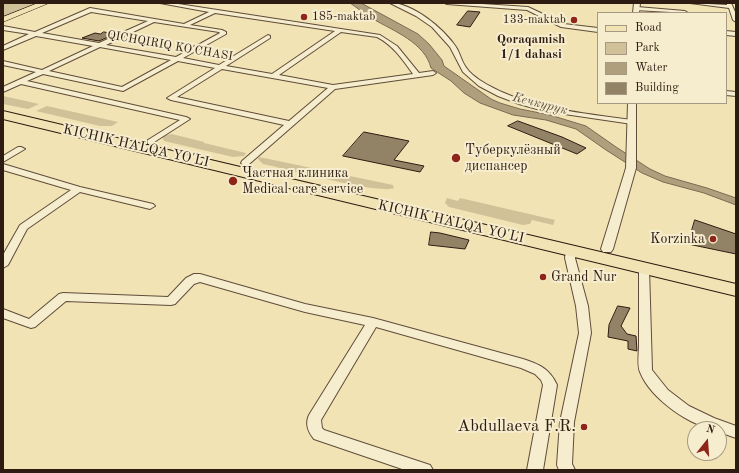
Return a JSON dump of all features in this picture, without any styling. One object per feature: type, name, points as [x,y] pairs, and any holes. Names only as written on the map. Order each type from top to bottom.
[{"type":"highway","name":"KICHIK HALQA YO'LI","points":[[3,108],[28,117],[341,191],[607,249],[736,280]]},
{"type":"highway","name":"KICHIK HALQA YO'LI","points":[[3,115],[28,117],[245,163],[341,191],[571,251],[736,290]]},
{"type":"main road","points":[[3,20],[45,3]]},
{"type":"street","points":[[162,3],[378,36],[385,39],[417,75]]},
{"type":"street","points":[[392,3],[417,13],[449,41],[465,71],[500,93],[527,104],[551,110],[632,122]]},
{"type":"street","points":[[447,3],[488,4],[528,10],[562,26],[597,30]]},
{"type":"street","points":[[692,3],[729,5],[735,19]]},
{"type":"street","points":[[405,8],[415,6]]},
{"type":"street","points":[[636,8],[675,12]]},
{"type":"street","points":[[3,48],[90,10],[220,31],[224,33],[123,89],[3,63]]},
{"type":"street","points":[[185,25],[215,11]]},
{"type":"street","points":[[3,90],[154,20]]},
{"type":"street","name":"QICHQIRIQ KO'CHASI","points":[[3,28],[333,87]]},
{"type":"street","points":[[274,76],[340,30]]},
{"type":"street","points":[[268,37],[171,98],[290,124]]},
{"type":"street","points":[[245,163],[333,87],[433,72]]},
{"type":"street","points":[[20,82],[186,119],[151,142]]},
{"type":"street","points":[[607,249],[631,168],[632,104]]},
{"type":"street","points":[[3,159],[20,149]]},
{"type":"street","points":[[3,167],[78,189],[150,206]]},
{"type":"street","points":[[3,265],[23,227],[78,189]]},
{"type":"street","points":[[564,468],[567,422],[585,333],[582,306],[570,258],[571,251]]},
{"type":"street","points":[[644,268],[646,371],[652,381],[670,400],[693,416],[707,423],[736,432]]},
{"type":"street","points":[[3,313],[31,324],[63,297],[171,300],[190,280],[200,278],[305,308],[373,322],[534,368],[547,377],[550,389],[535,470]]},
{"type":"street","points":[[373,322],[314,419],[315,430],[319,435],[425,470]]},
{"type":"green space","points":[[3,3],[41,3],[3,18]]},
{"type":"green space","points":[[3,96],[39,104],[28,109],[3,104]]},
{"type":"green space","points":[[47,106],[118,122],[112,126],[100,126],[36,111]]},
{"type":"green space","points":[[35,118],[331,187],[329,189],[32,120]]},
{"type":"green space","points":[[172,134],[246,153],[244,156],[233,157],[164,141],[162,137]]},
{"type":"green space","points":[[259,157],[393,185],[394,188],[371,188],[352,185],[263,164],[258,159]]},
{"type":"green space","points":[[346,191],[735,283],[735,287],[344,193]]},
{"type":"green space","points":[[447,198],[458,201],[460,198],[555,220],[553,225],[532,220],[530,224],[523,225],[449,207],[445,203]]},
{"type":"water","points":[[350,3],[361,3],[418,34],[429,44],[442,60],[444,66],[491,99],[520,109],[550,115],[586,126],[650,169],[665,176],[736,198],[736,205],[704,193],[663,182],[642,173],[576,129],[546,120],[513,115],[480,103],[431,68],[428,59],[416,45]]},
{"type":"building","points":[[468,11],[480,12],[470,27],[457,25]]},
{"type":"building","points":[[104,32],[115,34],[99,41],[82,38],[95,33],[100,34]]},
{"type":"building","points":[[518,121],[562,137],[586,148],[577,154],[508,126]]},
{"type":"building","name":"Туберкулёзный диспансер","points":[[364,132],[409,141],[394,160],[424,166],[420,172],[343,156]]},
{"type":"building","name":"Korzinka","points":[[695,220],[736,234],[736,254],[688,244]]},
{"type":"building","points":[[431,232],[469,240],[465,249],[429,245]]},
{"type":"building","points":[[618,306],[630,308],[621,326],[627,334],[636,336],[637,351],[628,349],[628,341],[608,337],[609,325]]},
{"type":"place","name":"185-maktab","points":[[304,17]]},
{"type":"place","name":"133-maktab","points":[[574,20]]},
{"type":"place","name":"Туберкулёзный диспансер","points":[[456,158]]},
{"type":"place","name":"Частная клиника Medical care service","points":[[233,181]]},
{"type":"place","name":"Korzinka","points":[[713,239]]},
{"type":"place","name":"Grand Nur","points":[[543,277]]},
{"type":"place","name":"Abdullaeva F.R.","points":[[584,427]]},
{"type":"district","name":"Qoraqamish 1/1 dahasi","points":[[531,48]]},
{"type":"water label","name":"Кечкурук","points":[[540,104]]}]
